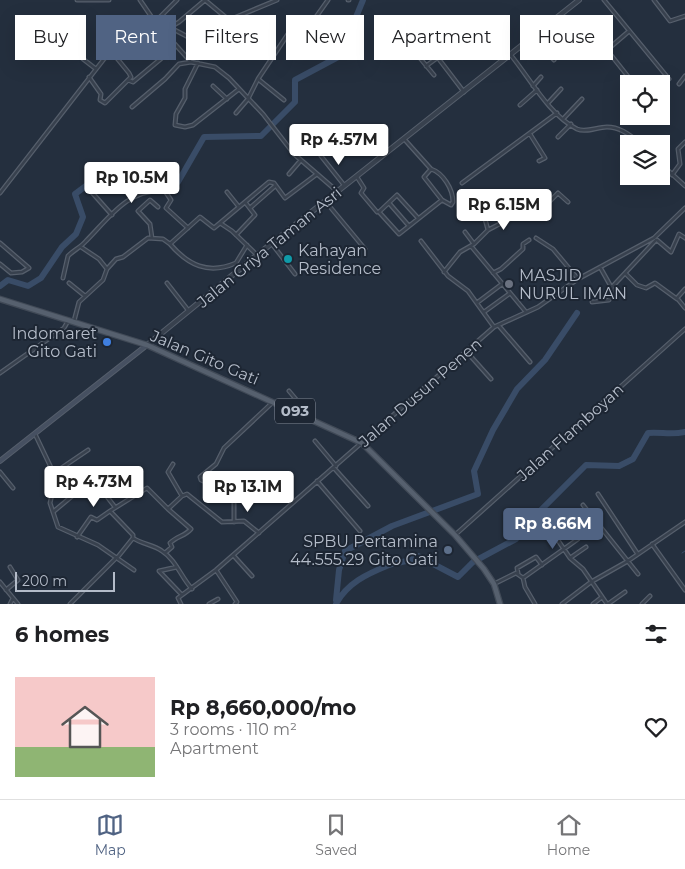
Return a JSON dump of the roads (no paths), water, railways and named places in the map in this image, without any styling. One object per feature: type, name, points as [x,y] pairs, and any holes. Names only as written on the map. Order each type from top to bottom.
[{"type":"main road","name":"Jalan Gito Gati","points":[[0,299],[147,345],[294,410],[362,443],[468,550],[494,584],[500,604]]},
{"type":"main road","points":[[0,461],[147,345]]},
{"type":"street","points":[[77,0],[107,0]]},
{"type":"street","points":[[140,0],[150,15]]},
{"type":"street","points":[[161,15],[177,0]]},
{"type":"street","points":[[176,24],[204,0],[223,15]]},
{"type":"street","points":[[241,15],[277,0]]},
{"type":"street","points":[[317,15],[328,0]]},
{"type":"street","name":"Jalan Griya Taman Asri","points":[[560,15],[579,0]]},
{"type":"street","points":[[604,0],[628,32],[666,75]]},
{"type":"street","points":[[654,0],[670,21],[685,16]]},
{"type":"street","points":[[613,45],[628,32]]},
{"type":"street","points":[[236,113],[248,99],[258,79],[286,37]]},
{"type":"street","name":"Jalan Griya Taman Asri","points":[[510,54],[520,47]]},
{"type":"street","points":[[176,48],[191,62]]},
{"type":"street","points":[[510,54],[533,86],[557,113],[571,124],[584,130],[606,127],[629,135]]},
{"type":"street","points":[[613,58],[627,75]]},
{"type":"street","points":[[85,60],[96,69]]},
{"type":"street","points":[[0,193],[104,60]]},
{"type":"street","points":[[89,77],[100,94],[100,100],[104,103],[131,77],[130,73],[118,60]]},
{"type":"street","points":[[128,80],[136,80],[160,60]]},
{"type":"street","points":[[422,60],[434,75]]},
{"type":"street","points":[[426,66],[434,60]]},
{"type":"street","points":[[439,60],[464,92]]},
{"type":"street","name":"Jalan Griya Taman Asri","points":[[147,345],[503,60]]},
{"type":"street","points":[[132,107],[165,79],[178,64],[191,62],[220,69],[287,146],[338,192]]},
{"type":"street","points":[[198,63],[185,89],[185,98],[176,114],[175,125],[185,127],[193,125],[239,89]]},
{"type":"street","points":[[533,86],[541,76]]},
{"type":"street","points":[[679,84],[685,76]]},
{"type":"street","points":[[258,79],[284,100]]},
{"type":"street","points":[[213,86],[227,99]]},
{"type":"street","points":[[548,103],[562,88]]},
{"type":"street","points":[[520,105],[537,90]]},
{"type":"street","points":[[564,118],[582,98]]},
{"type":"street","points":[[462,183],[557,113]]},
{"type":"street","points":[[558,137],[571,124]]},
{"type":"street","points":[[530,134],[545,158],[539,162]]},
{"type":"street","points":[[405,140],[447,182],[452,192],[453,202],[451,205],[447,205],[442,200],[424,177],[431,168]]},
{"type":"street","points":[[685,142],[678,150],[680,164],[672,175],[685,186]]},
{"type":"street","points":[[321,156],[345,186]]},
{"type":"street","points":[[289,174],[301,160]]},
{"type":"street","points":[[170,244],[200,217],[214,228],[269,182],[276,186],[286,198],[317,173]]},
{"type":"street","points":[[357,177],[364,188],[361,193],[377,212]]},
{"type":"street","points":[[250,208],[276,186]]},
{"type":"street","points":[[88,188],[112,215]]},
{"type":"street","points":[[63,278],[68,256],[81,247],[112,215],[137,195],[163,191],[170,200],[166,208],[188,228]]},
{"type":"street","points":[[227,192],[239,207]]},
{"type":"street","points":[[444,272],[460,252],[472,245],[488,230],[536,205],[543,208],[558,192],[568,202]]},
{"type":"street","points":[[418,218],[398,195],[379,212],[396,234],[400,234],[442,200]]},
{"type":"street","points":[[152,238],[150,224],[138,211],[150,200],[158,207]]},
{"type":"street","points":[[236,235],[255,216],[245,202]]},
{"type":"street","points":[[326,202],[365,249]]},
{"type":"street","points":[[389,203],[409,226]]},
{"type":"street","name":"Jalan Dusun Penen","points":[[182,595],[216,570],[494,327],[538,307],[578,279],[655,239],[685,208]]},
{"type":"street","points":[[486,219],[488,230]]},
{"type":"street","points":[[220,223],[257,255]]},
{"type":"street","points":[[465,232],[492,273],[526,312]]},
{"type":"street","points":[[612,287],[626,274],[655,239],[670,251],[679,234],[685,238]]},
{"type":"street","points":[[0,373],[64,328],[71,320],[79,302],[103,280],[107,269],[144,240],[152,238],[163,239],[185,261],[206,267],[236,262],[247,245]]},
{"type":"street","points":[[536,238],[553,249],[578,279]]},
{"type":"street","points":[[492,273],[501,269],[523,249],[523,244],[528,240]]},
{"type":"street","points":[[421,241],[444,272],[465,288],[478,302],[494,327]]},
{"type":"street","points":[[0,243],[29,268],[22,272],[11,273],[0,264]]},
{"type":"street","points":[[272,244],[295,274]]},
{"type":"street","points":[[81,247],[96,256],[107,269]]},
{"type":"street","points":[[592,302],[609,300],[614,292],[600,267]]},
{"type":"street","points":[[626,274],[642,287],[657,284],[685,308]]},
{"type":"street","points":[[69,283],[85,296]]},
{"type":"street","points":[[167,283],[190,311]]},
{"type":"street","points":[[478,302],[502,284]]},
{"type":"street","points":[[676,299],[685,289]]},
{"type":"street","points":[[484,312],[509,294]]},
{"type":"street","points":[[499,326],[530,362]]},
{"type":"street","name":"Jalan Flamboyan","points":[[455,535],[685,329]]},
{"type":"street","points":[[466,351],[490,379]]},
{"type":"street","points":[[289,392],[300,404],[294,410]]},
{"type":"street","points":[[234,522],[234,495],[201,480],[200,477],[216,464],[224,448],[274,401]]},
{"type":"street","points":[[35,433],[56,478],[50,502],[58,527],[77,538],[98,545],[134,570]]},
{"type":"street","points":[[315,441],[368,506]]},
{"type":"street","points":[[54,473],[88,450]]},
{"type":"street","points":[[174,464],[168,470],[168,474],[182,496]]},
{"type":"street","points":[[52,512],[83,487],[100,470]]},
{"type":"street","points":[[0,472],[13,488]]},
{"type":"street","points":[[317,481],[360,531]]},
{"type":"street","points":[[77,538],[91,517],[97,520],[147,488],[191,529],[186,535],[177,536],[170,543],[172,547],[165,553]]},
{"type":"street","points":[[598,494],[637,554]]},
{"type":"street","points":[[168,509],[182,496],[188,495],[205,511],[226,522],[246,521],[259,533]]},
{"type":"street","points":[[108,498],[114,508]]},
{"type":"street","points":[[583,505],[638,574]]},
{"type":"street","points":[[110,511],[133,535],[133,538],[165,553],[176,565],[184,581],[192,589]]},
{"type":"street","points":[[543,519],[539,526],[555,536],[563,550],[582,568],[607,604],[624,592]]},
{"type":"street","points":[[564,603],[591,582],[628,561],[685,522]]},
{"type":"street","points":[[555,536],[563,526],[568,529]]},
{"type":"street","points":[[524,578],[578,539],[580,532]]},
{"type":"street","points":[[70,604],[116,558],[133,538]]},
{"type":"street","points":[[652,544],[685,590]]},
{"type":"street","points":[[570,558],[586,547]]},
{"type":"street","points":[[233,554],[252,576]]},
{"type":"street","points":[[535,604],[525,587],[524,578],[518,573],[517,568],[536,557],[542,565]]},
{"type":"street","points":[[176,565],[159,571],[182,595],[178,598],[181,604]]},
{"type":"street","points":[[6,590],[18,580],[10,567]]},
{"type":"street","points":[[216,570],[237,603]]},
{"type":"street","points":[[494,584],[518,573]]},
{"type":"street","points":[[0,582],[18,604]]},
{"type":"street","points":[[642,604],[650,596]]},
{"type":"street","points":[[593,604],[602,597]]},
{"type":"street","points":[[10,604],[14,598]]},
{"type":"street","points":[[209,604],[218,598]]},
{"type":"waterway","points":[[0,286],[8,280],[28,286],[41,278],[62,247],[76,234],[83,217],[75,194],[106,171],[170,186],[178,182],[204,137],[261,136],[295,102],[295,80],[340,56],[363,0]]},
{"type":"waterway","points":[[336,600],[339,570],[345,551],[392,526],[478,494],[474,471],[493,430],[517,389],[545,360],[577,313]]},
{"type":"waterway","points":[[336,604],[346,590],[358,580],[389,565],[411,560],[418,556],[458,577],[473,562],[516,539],[528,523],[586,465],[619,466],[633,459],[648,433],[685,432]]},
{"type":"place","name":"Kahayan Residence","points":[[288,259]]},
{"type":"place","name":"MASJID NURUL IMAN","points":[[509,284]]},
{"type":"place","name":"Indomaret Gito Gati","points":[[107,342]]},
{"type":"place","name":"SPBU Pertamina 44.555.29 Gito Gati","points":[[448,550]]}]
